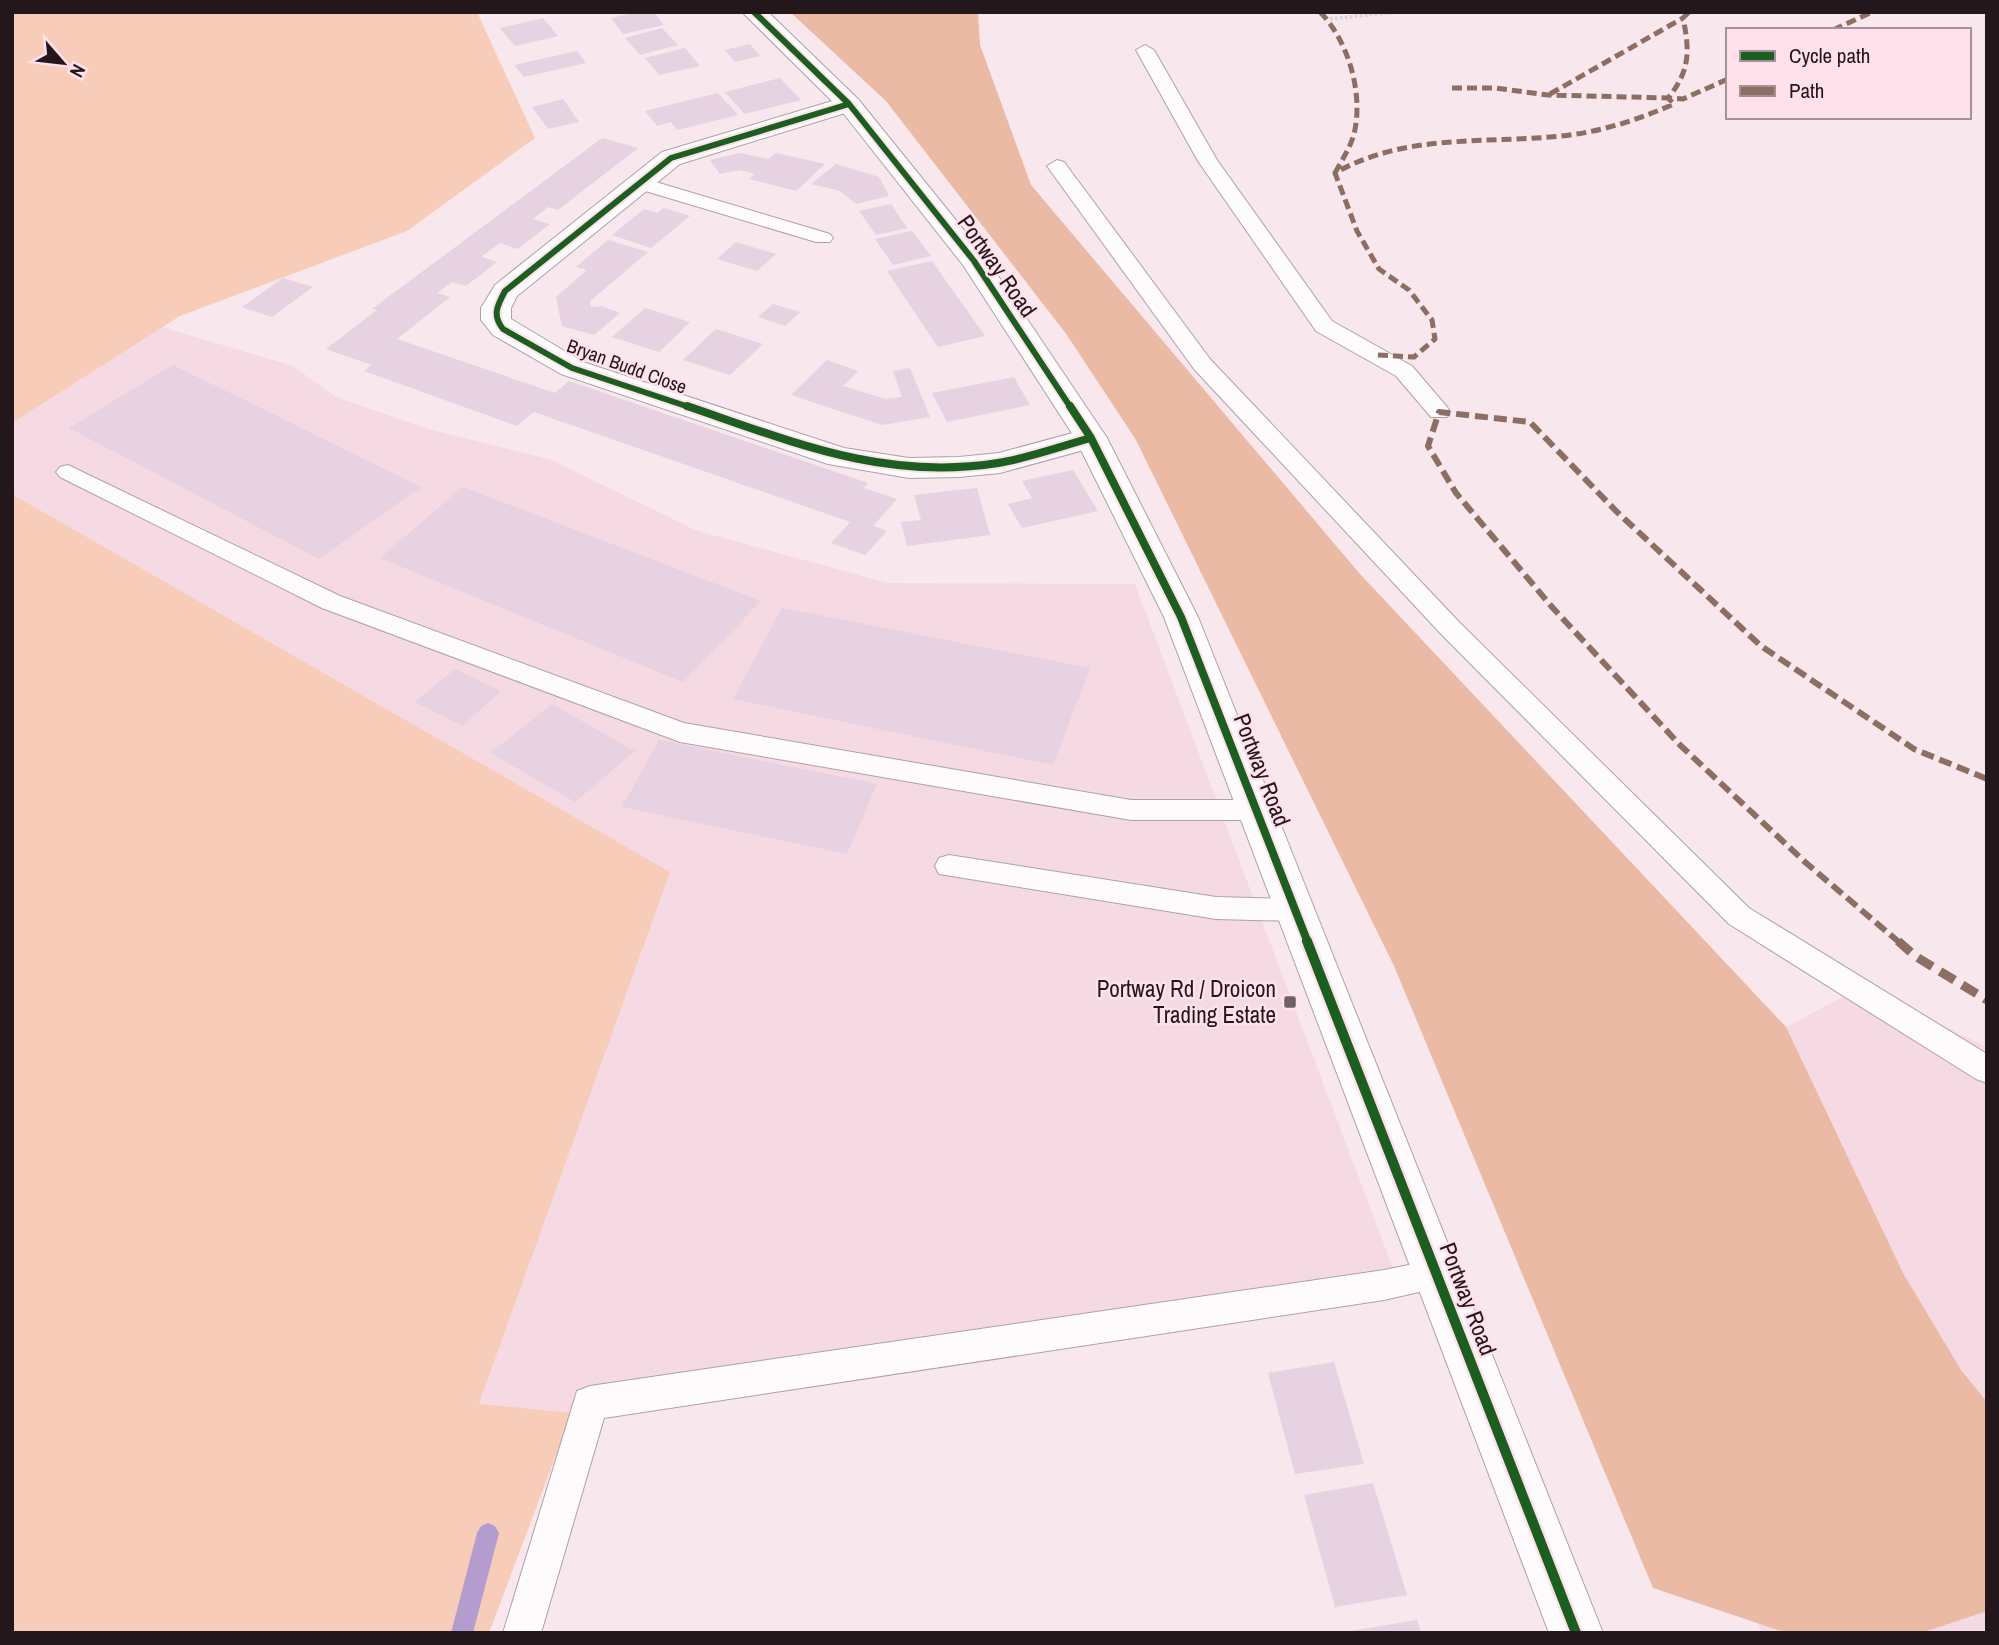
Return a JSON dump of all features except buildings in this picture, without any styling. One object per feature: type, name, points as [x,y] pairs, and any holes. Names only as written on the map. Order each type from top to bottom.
[{"type":"street","name":"Portway Road","points":[[754,12],[849,104],[974,261],[1091,438],[1181,617],[1576,1633]]},
{"type":"street","name":"Bryan Budd Close","points":[[849,104],[671,158],[505,291],[496,308],[496,320],[503,329],[572,368],[839,457],[909,468],[959,467],[1000,463],[1091,438]]},
{"type":"lane","points":[[1145,50],[1208,161],[1324,326],[1404,371],[1439,412]]},
{"type":"lane","points":[[1057,166],[1202,364],[1451,629],[1739,916],[1987,1070]]},
{"type":"lane","points":[[639,183],[823,238]]},
{"type":"lane","points":[[68,472],[331,602],[680,732],[1131,810],[1257,810]]},
{"type":"lane","points":[[949,866],[1216,908],[1296,910]]},
{"type":"lane","points":[[522,1633],[590,1403],[1371,1287],[1438,1274]]},
{"type":"path","points":[[1330,19],[1396,12]]},
{"type":"shaded area","points":[[12,12],[477,12],[535,138],[407,231],[180,316],[12,423]]},
{"type":"shaded area","points":[[790,12],[978,12],[980,45],[1031,185],[1360,574],[1786,1027],[1903,1273],[1961,1370],[1987,1402],[1987,1611],[1921,1633],[1787,1633],[1653,1588],[1394,966],[1136,440],[1067,335],[886,101]]},
{"type":"shaded area","points":[[162,327],[293,366],[336,397],[428,429],[552,460],[695,530],[888,583],[1135,584],[1400,1287],[572,1413],[479,1405],[669,872],[12,494],[12,423]]},
{"type":"shaded area","points":[[12,494],[670,872],[479,1404],[572,1413],[489,1633],[12,1633]]},
{"type":"shaded area","points":[[1862,987],[1987,1047],[1987,1633],[1762,1633],[1524,1142],[1786,1027]]},
{"type":"waterway","points":[[462,1633],[488,1533]]},
{"type":"marked path","points":[[1320,12],[1329,21],[1344,49],[1356,99],[1354,134],[1335,173]]},
{"type":"marked path","points":[[1452,88],[1495,88],[1548,95],[1668,98],[1687,70],[1689,52],[1683,18],[1689,12]]},
{"type":"marked path","points":[[1837,28],[1872,12]]},
{"type":"marked path","points":[[1550,94],[1649,35],[1683,18]]},
{"type":"marked path","points":[[1378,355],[1414,357],[1435,339],[1432,320],[1409,290],[1379,269],[1357,231],[1335,173],[1360,159],[1415,144],[1533,138],[1606,128],[1674,104],[1668,98],[1683,99],[1726,80]]},
{"type":"marked path","points":[[1987,779],[1914,749],[1761,646],[1616,511],[1530,422],[1439,412],[1428,446],[1456,493],[1552,607],[1680,745],[1805,862],[1915,956],[1987,1000]]},
{"type":"cycle path","points":[[754,12],[849,104],[974,261],[1091,438],[1181,617],[1576,1633]]},
{"type":"cycle path","points":[[849,104],[671,158],[505,291],[496,308],[496,320],[503,329],[572,368],[839,457],[909,468],[959,467],[1000,463],[1091,438]]},
{"type":"place","name":"Portway Rd / Droicon Trading Estate","points":[[1290,1002]]}]
